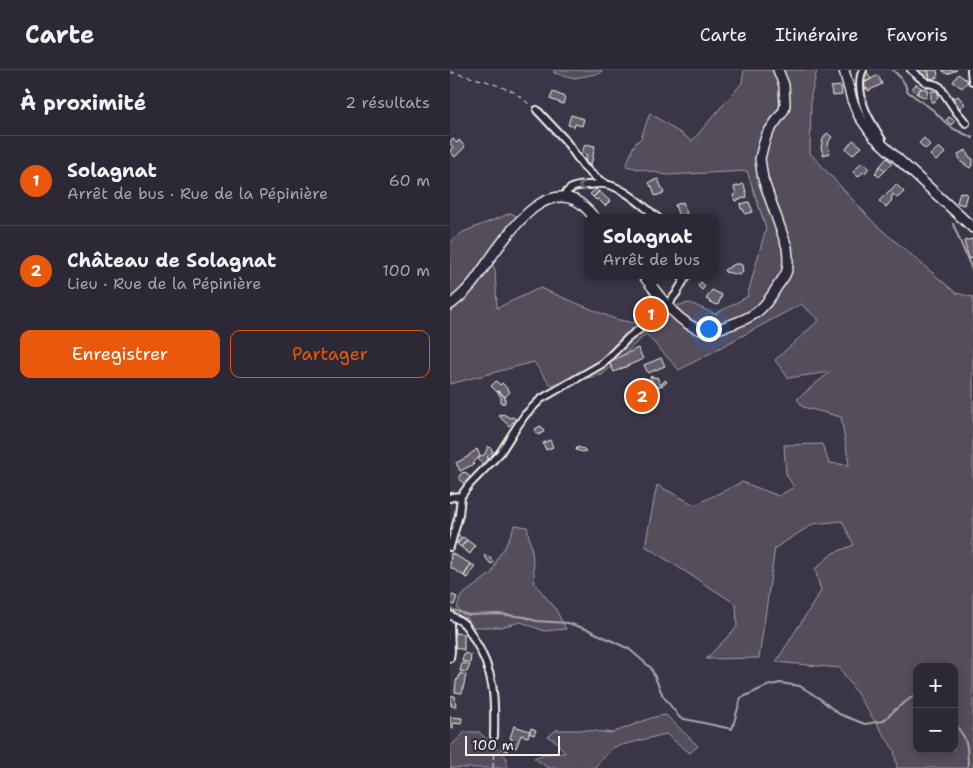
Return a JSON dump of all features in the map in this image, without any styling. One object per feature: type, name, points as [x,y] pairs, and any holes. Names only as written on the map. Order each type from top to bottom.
[{"type":"main road","points":[[646,279],[670,307],[687,323],[700,330],[709,331],[742,321],[754,315],[763,308],[787,271],[787,247],[763,179],[760,159],[762,146],[767,134],[784,110],[784,85],[778,70]]},
{"type":"main road","points":[[844,70],[858,116],[866,127],[880,144],[973,228]]},
{"type":"main road","points":[[450,305],[464,293],[516,225],[540,204],[555,198],[571,199],[580,203],[591,214]]},
{"type":"street","points":[[863,70],[860,74],[861,96],[865,111],[882,140],[880,144]]},
{"type":"street","points":[[911,70],[921,78],[937,85],[966,123]]},
{"type":"street","points":[[971,70],[972,81]]},
{"type":"street","points":[[538,110],[565,140],[584,167],[595,177],[624,192],[653,214]]},
{"type":"street","points":[[562,198],[574,186],[607,184]]},
{"type":"street","points":[[450,547],[459,515],[461,496],[468,485],[500,453],[526,415],[541,400],[602,364],[645,324],[668,310],[672,299],[685,279]]},
{"type":"street","points":[[450,498],[461,496]]},
{"type":"street","points":[[450,615],[463,623],[470,633],[478,645],[490,673],[495,706],[494,736]]},
{"type":"street","points":[[450,624],[450,658]]},
{"type":"path","points":[[450,72],[486,81],[514,92],[538,110]]},
{"type":"path","points":[[493,768],[494,736]]},
{"type":"shaded area","points":[[554,70],[602,70],[601,73],[575,78],[554,73]]},
{"type":"shaded area","points":[[744,70],[817,70],[811,95],[810,153],[876,225],[956,293],[973,297],[973,768],[897,768],[894,750],[840,668],[776,662],[821,591],[815,569],[833,553],[854,545],[842,521],[813,524],[775,548],[759,658],[706,659],[737,627],[736,604],[645,546],[657,485],[695,505],[742,482],[779,496],[794,487],[786,474],[784,445],[822,444],[829,463],[849,465],[841,417],[803,407],[797,399],[830,372],[788,378],[775,360],[819,320],[801,304],[679,370],[646,334],[602,375],[550,385],[534,362],[450,384],[450,243],[463,232],[511,213],[518,217],[487,258],[495,269],[497,308],[540,288],[615,319],[633,323],[670,307],[690,303],[715,314],[747,297],[766,228],[747,171],[667,175],[626,166],[634,145],[641,138],[650,113],[692,141],[742,83]]},
{"type":"shaded area","points":[[515,525],[527,527],[532,551],[535,584],[555,608],[566,629],[544,631],[521,622],[500,627],[474,627],[457,608],[461,596],[492,573],[498,557]]},
{"type":"shaded area","points":[[666,715],[698,746],[690,753],[666,734],[614,747],[594,768],[548,768],[534,758],[544,754],[565,753],[556,741],[548,737],[556,730],[586,730],[612,733],[654,717]]},
{"type":"shaded area","points":[[465,732],[479,732],[507,758],[507,768],[450,768],[450,747]]},
{"type":"building","points":[[866,70],[871,79],[866,82],[863,76]]},
{"type":"building","points":[[919,70],[928,71],[930,79],[919,73]]},
{"type":"building","points":[[928,70],[937,70],[938,77],[930,79]]},
{"type":"building","points":[[942,70],[957,70],[947,74]]},
{"type":"building","points":[[958,74],[968,81],[962,88],[953,82]]},
{"type":"building","points":[[878,75],[882,84],[868,91],[867,88],[865,89],[864,83]]},
{"type":"building","points":[[916,84],[921,88],[917,94],[912,89]]},
{"type":"building","points":[[841,86],[842,95],[832,96],[831,87]]},
{"type":"building","points":[[921,88],[928,90],[926,98],[917,94]]},
{"type":"building","points":[[931,91],[938,91],[938,97],[934,102],[931,102]]},
{"type":"building","points":[[553,92],[565,97],[563,104],[550,99]]},
{"type":"building","points":[[953,96],[954,98],[958,96],[965,104],[959,109],[950,98]]},
{"type":"building","points":[[571,115],[584,119],[582,126],[575,124],[574,127],[568,125]]},
{"type":"building","points":[[949,117],[955,121],[951,125],[946,120]]},
{"type":"building","points":[[827,133],[832,137],[828,146],[830,153],[823,155],[821,147]]},
{"type":"building","points":[[924,138],[930,145],[925,149],[919,143]]},
{"type":"building","points":[[453,139],[457,143],[459,140],[465,147],[455,157],[450,151],[453,147],[450,142]]},
{"type":"building","points":[[853,140],[862,147],[853,155],[846,149]]},
{"type":"building","points":[[585,144],[595,146],[591,165],[585,163],[587,155],[582,153]]},
{"type":"building","points":[[939,147],[945,153],[936,161],[930,155]]},
{"type":"building","points":[[966,150],[968,156],[973,159],[973,164],[970,168],[961,162],[958,154]]},
{"type":"building","points":[[887,158],[892,163],[885,171],[880,166]]},
{"type":"building","points":[[862,162],[869,168],[858,177],[853,172]]},
{"type":"building","points":[[880,166],[885,171],[879,177],[875,173]]},
{"type":"building","points":[[658,179],[664,193],[655,196],[649,182]]},
{"type":"building","points":[[744,184],[747,197],[735,201],[733,195],[736,194],[734,187]]},
{"type":"building","points":[[896,184],[904,192],[897,198],[893,194],[892,200],[886,207],[879,201]]},
{"type":"building","points":[[596,189],[599,192],[593,197],[590,194]]},
{"type":"building","points":[[599,191],[610,201],[605,206],[593,197]]},
{"type":"building","points":[[960,192],[967,194],[964,205],[957,203]]},
{"type":"building","points":[[683,202],[687,214],[678,214],[675,205]]},
{"type":"building","points":[[749,202],[753,212],[745,214],[740,204]]},
{"type":"building","points":[[972,239],[973,258],[969,259],[964,241]]},
{"type":"building","points":[[735,264],[742,265],[743,272],[740,275],[725,272],[724,270]]},
{"type":"building","points":[[701,282],[705,286],[702,290],[698,286]]},
{"type":"building","points":[[712,290],[722,295],[718,305],[706,299]]},
{"type":"building","points":[[638,348],[643,359],[614,372],[609,362]]},
{"type":"building","points":[[661,358],[665,366],[648,373],[644,365]]},
{"type":"building","points":[[653,376],[654,378],[657,377],[660,384],[665,380],[667,382],[655,388],[650,377]]},
{"type":"building","points":[[496,381],[500,385],[502,383],[510,392],[505,397],[491,386]]},
{"type":"building","points":[[642,387],[651,396],[634,405],[631,394]]},
{"type":"building","points":[[498,391],[505,397],[505,403],[501,403]]},
{"type":"building","points":[[498,415],[516,419],[509,426]]},
{"type":"building","points":[[541,426],[544,432],[538,435],[535,429]]},
{"type":"building","points":[[550,440],[553,447],[546,450],[543,443]]},
{"type":"building","points":[[488,446],[493,451],[487,457],[490,459],[483,466],[478,458],[485,454]]},
{"type":"building","points":[[577,447],[584,449],[586,451],[576,450]]},
{"type":"building","points":[[477,449],[480,456],[474,464],[460,471],[456,463]]},
{"type":"building","points":[[463,472],[471,478],[464,484],[459,478]]},
{"type":"building","points":[[456,535],[462,538],[457,543],[452,541]]},
{"type":"building","points":[[463,537],[467,540],[461,547],[457,544]]},
{"type":"building","points":[[467,540],[475,546],[470,554],[461,547]]},
{"type":"building","points":[[451,553],[471,564],[464,576],[450,567]]},
{"type":"building","points":[[486,554],[494,562],[491,564],[484,556]]},
{"type":"building","points":[[471,564],[475,566],[468,578],[464,576]]},
{"type":"building","points":[[450,594],[457,597],[454,605],[450,603]]},
{"type":"building","points":[[455,633],[464,634],[464,650],[454,647]]},
{"type":"building","points":[[464,653],[471,655],[470,663],[462,661]]},
{"type":"building","points":[[462,663],[470,665],[467,672],[460,671]]},
{"type":"building","points":[[460,673],[466,675],[462,693],[455,692],[456,682]]},
{"type":"building","points":[[450,696],[455,696],[456,706],[451,706]]},
{"type":"building","points":[[450,717],[462,718],[461,724],[453,723],[453,728],[450,728]]},
{"type":"building","points":[[514,726],[530,731],[528,737],[521,735],[516,748],[510,746],[512,739],[510,738]]},
{"type":"building","points":[[531,728],[536,730],[534,735],[529,733]]},
{"type":"building","points":[[502,744],[508,746],[507,751],[501,749]]},
{"type":"waterway","points":[[893,70],[905,84],[907,91],[933,110],[954,129],[973,138]]},
{"type":"waterway","points":[[953,224],[973,272]]},
{"type":"waterway","points":[[450,609],[469,615],[499,614],[525,617],[536,621],[568,623],[589,630],[629,649],[651,668],[663,696],[680,718],[732,729],[741,698],[767,686],[780,683],[800,686],[839,714],[865,724],[883,721],[913,697]]},
{"type":"waterway","points":[[958,728],[967,746],[967,768]]},
{"type":"place","name":"Solagnat","points":[[651,314]]},
{"type":"place","name":"Château de Solagnat","points":[[642,396]]}]
